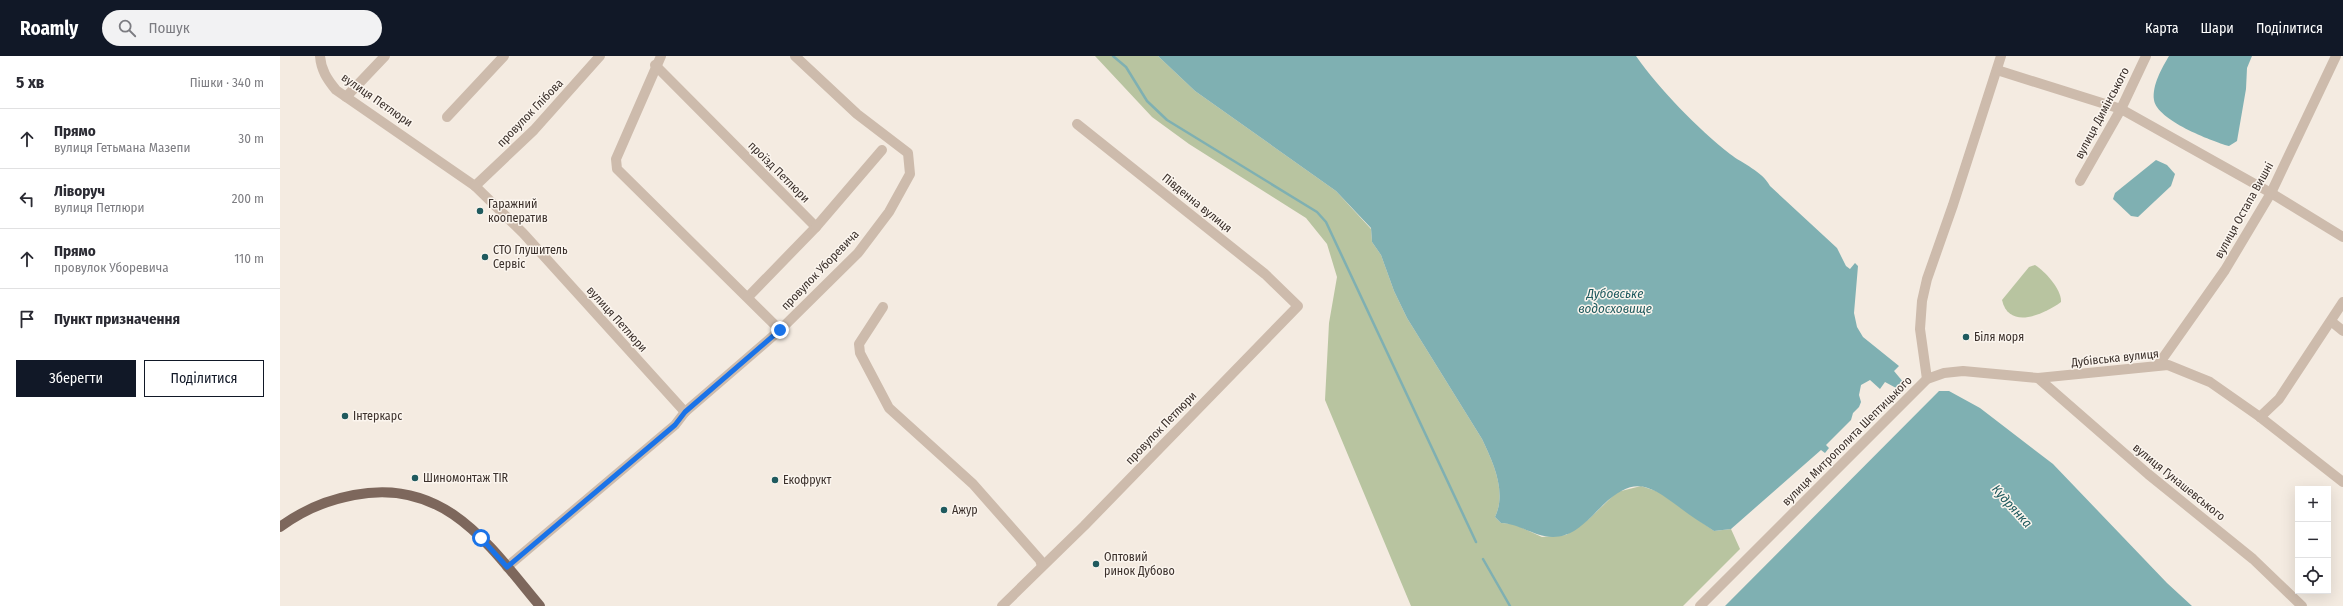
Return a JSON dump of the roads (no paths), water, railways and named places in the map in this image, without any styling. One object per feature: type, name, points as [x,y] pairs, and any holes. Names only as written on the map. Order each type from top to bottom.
[{"type":"main road","points":[[280,527],[310,508],[348,496],[385,492],[404,494],[429,500],[462,520],[507,567],[540,606]]},
{"type":"street","name":"вулиця Петлюри","points":[[320,56],[320,66],[327,79],[346,97],[475,186],[523,234],[685,412]]},
{"type":"street","points":[[346,97],[385,56]]},
{"type":"street","points":[[447,117],[504,56]]},
{"type":"street","name":"провулок Глібова","points":[[475,186],[534,130],[600,56]]},
{"type":"street","points":[[661,56],[655,66],[616,159],[617,169],[780,330]]},
{"type":"street","name":"провулок Уборевича","points":[[685,412],[780,330],[858,253],[889,212],[910,174],[908,153],[857,114],[795,56]]},
{"type":"street","name":"вулиця Митрополита Шептицького","points":[[1700,606],[1927,379],[1920,330],[1922,301],[1927,279],[2001,56]]},
{"type":"street","name":"вулиця Димінського","points":[[2080,181],[2121,109],[2146,56]]},
{"type":"street","name":"вулиця Остапа Вишні","points":[[2158,366],[2225,270],[2271,193],[2336,56]]},
{"type":"street","name":"проїзд Петлюри","points":[[655,66],[816,227]]},
{"type":"street","points":[[1997,70],[2121,109],[2271,193],[2343,237]]},
{"type":"street","name":"Південна вулиця","points":[[1077,124],[1265,274],[1298,306]]},
{"type":"street","points":[[748,297],[816,227],[882,150]]},
{"type":"street","points":[[2260,417],[2279,399],[2332,322],[2343,302]]},
{"type":"street","name":"провулок Петлюри","points":[[1002,606],[1298,306]]},
{"type":"street","points":[[883,307],[858,344],[860,353],[889,408],[973,484],[1040,560],[1042,566]]},
{"type":"street","points":[[2332,322],[2343,331]]},
{"type":"street","name":"Дубівська вулиця","points":[[1927,379],[1944,373],[1963,371],[2038,378],[2168,365],[2210,382],[2260,417],[2343,482]]},
{"type":"street","name":"вулиця Гунашевського","points":[[2038,378],[2148,474],[2253,559],[2302,606]]},
{"type":"street","points":[[507,567],[675,425],[685,412]]},
{"type":"water","name":"Дубовське водосховище","points":[[1158,56],[1636,56],[1656,82],[1692,121],[1717,144],[1762,176],[1770,186],[1837,248],[1846,266],[1850,269],[1855,263],[1858,266],[1854,313],[1857,327],[1863,337],[1899,366],[1894,371],[1904,383],[1898,389],[1885,382],[1880,389],[1870,380],[1861,385],[1859,395],[1861,402],[1859,407],[1853,413],[1851,420],[1826,445],[1829,448],[1825,453],[1821,450],[1731,529],[1714,531],[1668,499],[1650,489],[1641,486],[1632,487],[1614,496],[1581,526],[1565,535],[1548,537],[1517,526],[1501,523],[1495,517],[1500,498],[1497,477],[1486,448],[1482,439],[1407,318],[1394,291],[1381,255],[1372,242],[1371,228],[1336,191],[1195,91]]},
{"type":"water","points":[[2169,56],[2252,56],[2247,68],[2246,89],[2237,141],[2229,146],[2210,140],[2174,122],[2157,108],[2154,100],[2155,88],[2158,77]]},
{"type":"water","points":[[2156,160],[2167,165],[2175,174],[2171,186],[2138,217],[2131,216],[2113,199],[2115,193]]},
{"type":"water","name":"Кудрянка","points":[[1939,391],[1949,391],[1980,408],[2053,464],[2167,583],[2192,606],[1725,606]]},
{"type":"waterway","points":[[1113,56],[1126,67],[1147,101],[1167,120],[1317,212],[1326,222],[1476,542]]},
{"type":"waterway","points":[[1483,559],[1510,606]]},
{"type":"place","name":"Гаражний кооператив","points":[[480,211]]},
{"type":"place","name":"СТО Глушитель Сервіс","points":[[485,257]]},
{"type":"place","name":"Біля моря","points":[[1966,337]]},
{"type":"place","name":"Інтеркарс","points":[[345,416]]},
{"type":"place","name":"Шиномонтаж TIR","points":[[415,478]]},
{"type":"place","name":"Екофрукт","points":[[775,480]]},
{"type":"place","name":"Ажур","points":[[944,510]]},
{"type":"place","name":"Оптовий ринок Дубово","points":[[1096,564]]}]
